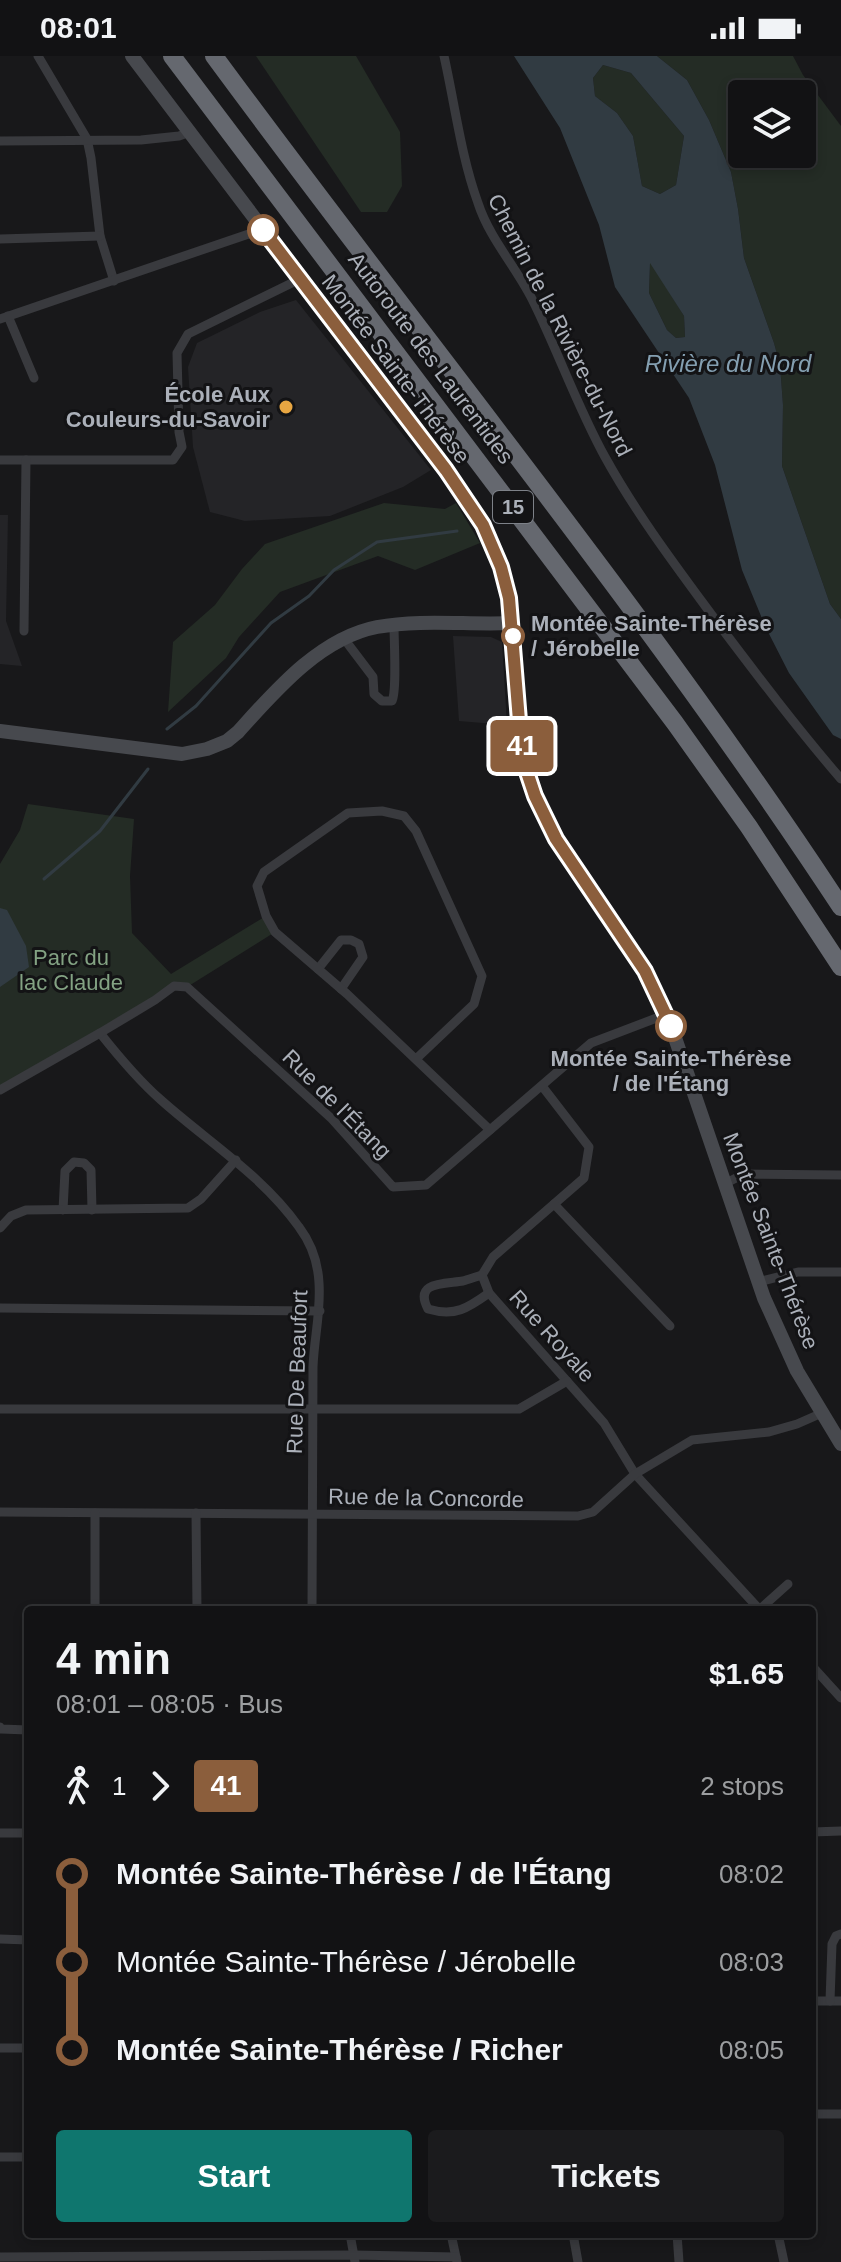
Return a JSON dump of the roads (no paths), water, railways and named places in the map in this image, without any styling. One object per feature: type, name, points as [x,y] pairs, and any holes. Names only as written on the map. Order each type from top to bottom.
[{"type":"highway","name":"Autoroute des Laurentides","points":[[172,56],[675,723],[749,827],[841,967]]},
{"type":"highway","name":"Autoroute des Laurentides","points":[[214,56],[677,670],[841,907]]},
{"type":"street","points":[[38,56],[87,139],[100,236],[114,281]]},
{"type":"street","name":"Montée Sainte-Thérèse","points":[[132,56],[446,470],[478,517],[503,573],[512,623],[521,745],[535,796],[556,839],[645,971],[667,1014],[758,1282],[794,1365],[841,1444]]},
{"type":"street","name":"Chemin de la Rivière-du-Nord","points":[[444,56],[468,170],[480,209],[492,234],[530,293],[606,459],[636,509],[686,580],[788,715],[841,779]]},
{"type":"street","points":[[0,141],[156,139],[190,132]]},
{"type":"street","points":[[34,378],[4,317],[263,229]]},
{"type":"street","points":[[0,239],[100,236]]},
{"type":"street","points":[[0,460],[173,460],[182,447],[177,353],[188,334],[300,279]]},
{"type":"street","points":[[24,631],[26,460]]},
{"type":"street","points":[[0,731],[148,751],[196,753],[227,741],[238,732],[314,656],[362,632],[422,623],[512,623]]},
{"type":"street","points":[[345,640],[373,677],[374,694],[382,701],[392,701],[396,694],[394,625]]},
{"type":"street","points":[[416,1059],[474,1004],[482,976],[416,831],[404,816],[382,811],[348,813],[264,872],[257,886],[266,916],[275,932],[341,989],[490,1130]]},
{"type":"street","points":[[318,969],[341,940],[359,944],[363,957],[341,989]]},
{"type":"street","name":"Rue de l'Étang","points":[[100,1033],[174,986],[187,987],[332,1119],[393,1187],[426,1185],[591,1043],[667,1014]]},
{"type":"street","points":[[0,1090],[100,1033]]},
{"type":"street","name":"Rue De Beaufort","points":[[100,1033],[162,1101],[236,1160],[276,1199],[306,1237],[317,1269],[320,1311],[313,1361],[312,1606]]},
{"type":"street","points":[[489,1293],[466,1310],[440,1313],[428,1309],[423,1301],[424,1293],[432,1286],[482,1275],[493,1257],[584,1178],[589,1147],[542,1086]]},
{"type":"street","points":[[0,1228],[11,1216],[26,1210],[188,1208],[201,1199],[236,1160]]},
{"type":"street","points":[[63,1210],[65,1171],[79,1162],[91,1170],[92,1210]]},
{"type":"street","points":[[724,1184],[744,1174],[841,1175]]},
{"type":"street","points":[[554,1204],[670,1326]]},
{"type":"street","points":[[758,1282],[798,1272],[841,1272]]},
{"type":"street","name":"Rue Royale","points":[[482,1275],[489,1293],[604,1423],[635,1474],[755,1606]]},
{"type":"street","points":[[0,1308],[320,1311]]},
{"type":"street","points":[[0,1409],[519,1409],[567,1381]]},
{"type":"street","name":"Rue de la Concorde","points":[[0,1512],[578,1516],[593,1512],[635,1474],[692,1440],[769,1432],[822,1413]]},
{"type":"street","points":[[95,1513],[95,1606]]},
{"type":"street","points":[[196,1513],[197,1606]]},
{"type":"street","points":[[763,1606],[788,1584]]},
{"type":"street","points":[[816,1670],[841,1698]]},
{"type":"street","points":[[0,1727],[24,1730]]},
{"type":"street","points":[[816,1832],[841,1831]]},
{"type":"street","points":[[0,1833],[24,1833]]},
{"type":"street","points":[[836,2001],[832,1944],[841,1934]]},
{"type":"street","points":[[0,1939],[24,1940]]},
{"type":"street","points":[[0,2048],[24,2048]]},
{"type":"street","points":[[816,2114],[841,2114]]},
{"type":"street","points":[[0,2157],[24,2157]]},
{"type":"street","points":[[351,2238],[355,2259]]},
{"type":"street","points":[[0,2257],[456,2260],[452,2238]]},
{"type":"street","points":[[574,2238],[578,2262]]},
{"type":"street","points":[[677,2238],[679,2262]]},
{"type":"street","points":[[779,2238],[784,2262]]},
{"type":"water","name":"Rivière du Nord","points":[[514,56],[657,56],[687,80],[709,120],[731,172],[744,258],[780,365],[782,466],[830,604],[841,619],[841,739],[833,735],[789,673],[766,628],[742,570],[715,465],[689,398],[615,287],[599,225],[560,128]],"holes":[[[603,65],[631,73],[684,136],[676,185],[660,194],[642,186],[633,136],[617,113],[595,96],[593,78]],[[650,263],[684,316],[685,337],[676,338],[667,330],[649,293]]]},
{"type":"water","points":[[0,908],[7,910],[26,946],[29,967],[0,987]]},
{"type":"waterway","points":[[167,729],[196,706],[271,623],[309,596],[334,570],[377,542],[457,531]]},
{"type":"waterway","points":[[44,879],[100,831],[148,769]]},
{"type":"place","name":"École Aux Couleurs-du-Savoir","points":[[286,407]]},
{"type":"place","name":"Montée Sainte-Thérèse / Jérobelle","points":[[513,636]]},
{"type":"place","name":"Montée Sainte-Thérèse / de l'Étang","points":[[671,1026]]},
{"type":"park label","name":"Parc du lac Claude","points":[[71,970]]}]
